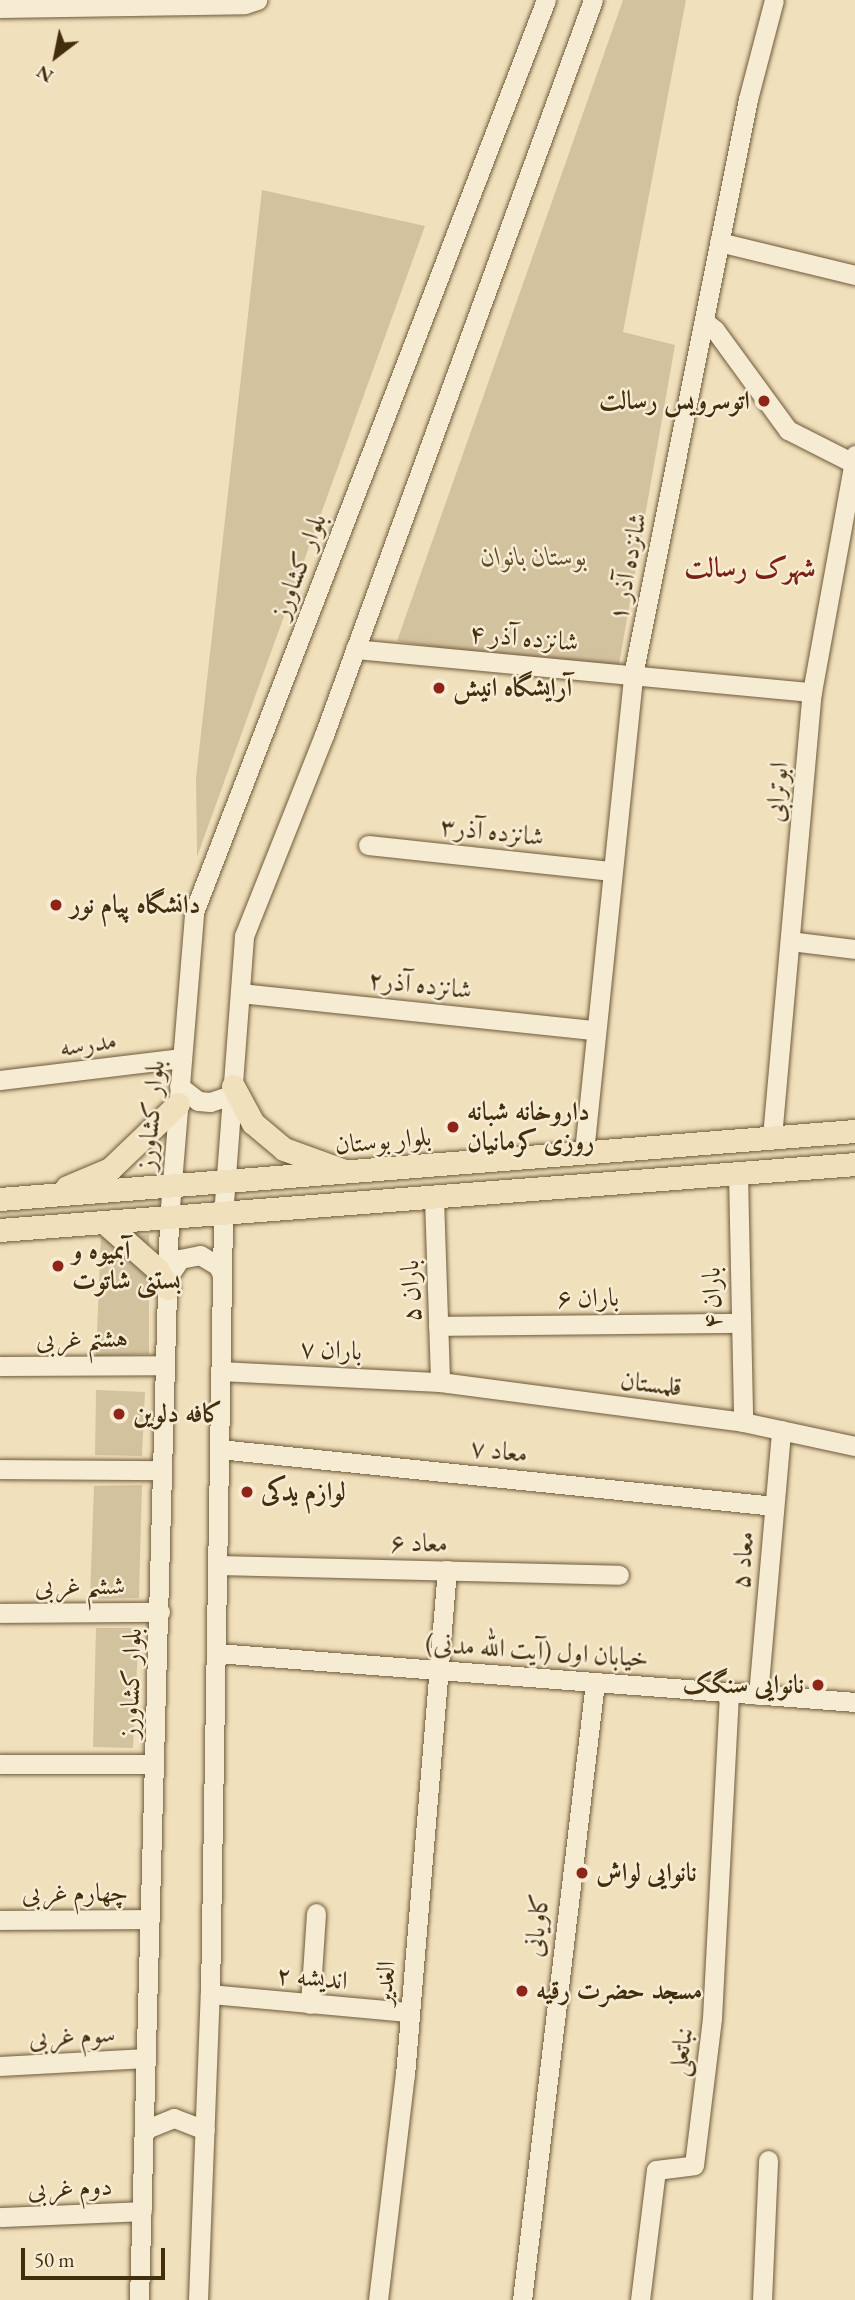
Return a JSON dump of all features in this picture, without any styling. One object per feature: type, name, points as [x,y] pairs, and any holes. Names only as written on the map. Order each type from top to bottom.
[{"type":"main road","points":[[232,1091],[253,1123],[284,1149],[348,1172]]},
{"type":"main road","points":[[50,1195],[110,1168],[179,1095]]},
{"type":"main road","name":"بلوار بوستان","points":[[0,1199],[855,1131]]},
{"type":"main road","points":[[690,1143],[692,1176]]},
{"type":"main road","points":[[0,1230],[223,1216],[855,1164]]},
{"type":"main road","points":[[105,1223],[168,1282]]},
{"type":"street","points":[[198,2300],[210,1994],[223,1216],[244,936],[355,649],[593,0]]},
{"type":"street","name":"شانزده آذر ۱","points":[[584,1152],[610,871],[634,675],[748,99],[774,0]]},
{"type":"street","points":[[0,8],[249,1]]},
{"type":"street","name":"بلوار کشاورز","points":[[139,2300],[169,1219],[194,912],[545,1]]},
{"type":"street","points":[[719,242],[855,275]]},
{"type":"street","points":[[705,323],[715,330],[788,430],[854,459]]},
{"type":"street","name":"ابوترابی","points":[[772,1137],[812,692],[849,507],[854,459]]},
{"type":"street","name":"شانزده آذر ۴","points":[[355,649],[812,692]]},
{"type":"street","name":"شانزده آذر۳","points":[[368,845],[610,871]]},
{"type":"street","points":[[790,941],[855,949]]},
{"type":"street","name":"شانزده آذر۲","points":[[240,993],[595,1030]]},
{"type":"street","name":"مدرسه","points":[[0,1080],[182,1058]]},
{"type":"street","points":[[179,1095],[210,1102],[232,1091]]},
{"type":"street","name":"باران ۴","points":[[738,1173],[738,1323],[743,1422]]},
{"type":"street","name":"باران ۵","points":[[434,1198],[440,1382]]},
{"type":"street","points":[[168,1282],[180,1259],[200,1255],[218,1266],[222,1275]]},
{"type":"street","name":"باران ۶","points":[[438,1326],[738,1323]]},
{"type":"street","name":"هشتم غربی","points":[[0,1366],[165,1365]]},
{"type":"street","name":"باران ۷","points":[[220,1371],[440,1382]]},
{"type":"street","name":"قلمستان","points":[[440,1382],[743,1422],[855,1446]]},
{"type":"street","name":"معاد ۵","points":[[758,1695],[780,1430]]},
{"type":"street","name":"معاد ۷","points":[[219,1449],[774,1506]]},
{"type":"street","points":[[0,1469],[162,1470]]},
{"type":"street","name":"معاد ۶","points":[[217,1565],[619,1575]]},
{"type":"street","name":"الغدیر","points":[[378,2300],[405,2075],[408,2012],[447,1570]]},
{"type":"street","name":"ششم غربی","points":[[0,1613],[160,1612]]},
{"type":"street","name":"خیابان اول (آیت الله مدنی)","points":[[216,1653],[855,1702]]},
{"type":"street","name":"کاویانی","points":[[522,2300],[595,1682]]},
{"type":"street","name":"نباتعلی","points":[[640,2300],[656,2170],[694,2165],[712,2018],[729,1692]]},
{"type":"street","points":[[0,1764],[154,1764]]},
{"type":"street","points":[[310,2004],[316,1913]]},
{"type":"street","name":"چهارم غربی","points":[[0,1920],[150,1919]]},
{"type":"street","name":"اندیشه ۲","points":[[210,1994],[408,2012]]},
{"type":"street","name":"سوم غربی","points":[[0,2066],[146,2058]]},
{"type":"street","points":[[144,2130],[174,2118],[205,2130]]},
{"type":"street","points":[[762,2300],[768,2160]]},
{"type":"street","name":"دوم غربی","points":[[0,2217],[142,2211]]},
{"type":"green space","name":"بوستان بانوان","points":[[623,0],[686,0],[623,332],[675,345],[617,676],[397,641]]},
{"type":"green space","points":[[262,190],[425,226],[197,857],[196,778]]},
{"type":"green space","points":[[149,1235],[149,1354],[96,1356],[101,1237]]},
{"type":"green space","points":[[96,1390],[145,1392],[142,1456],[95,1455]]},
{"type":"green space","points":[[142,1485],[139,1598],[90,1599],[94,1486]]},
{"type":"green space","points":[[96,1628],[139,1628],[133,1748],[93,1747]]},
{"type":"place","name":"اتوسرویس رسالت","points":[[764,401]]},
{"type":"place","name":"آرایشگاه انیش","points":[[439,688]]},
{"type":"place","name":"دانشگاه پیام نور","points":[[56,905]]},
{"type":"place","name":"داروخانه شبانه روزی کرمانیان","points":[[453,1127]]},
{"type":"place","name":"آبمیوه و بستنی شاتوت","points":[[58,1266]]},
{"type":"place","name":"کافه دلوین","points":[[119,1414]]},
{"type":"place","name":"لوازم یدکی","points":[[247,1492]]},
{"type":"place","name":"نانوایی سنگک","points":[[818,1685]]},
{"type":"place","name":"نانوایی لواش","points":[[582,1873]]},
{"type":"place","name":"مسجد حضرت رقیه","points":[[522,1991]]},
{"type":"district","name":"شهرک رسالت","points":[[750,567]]}]
